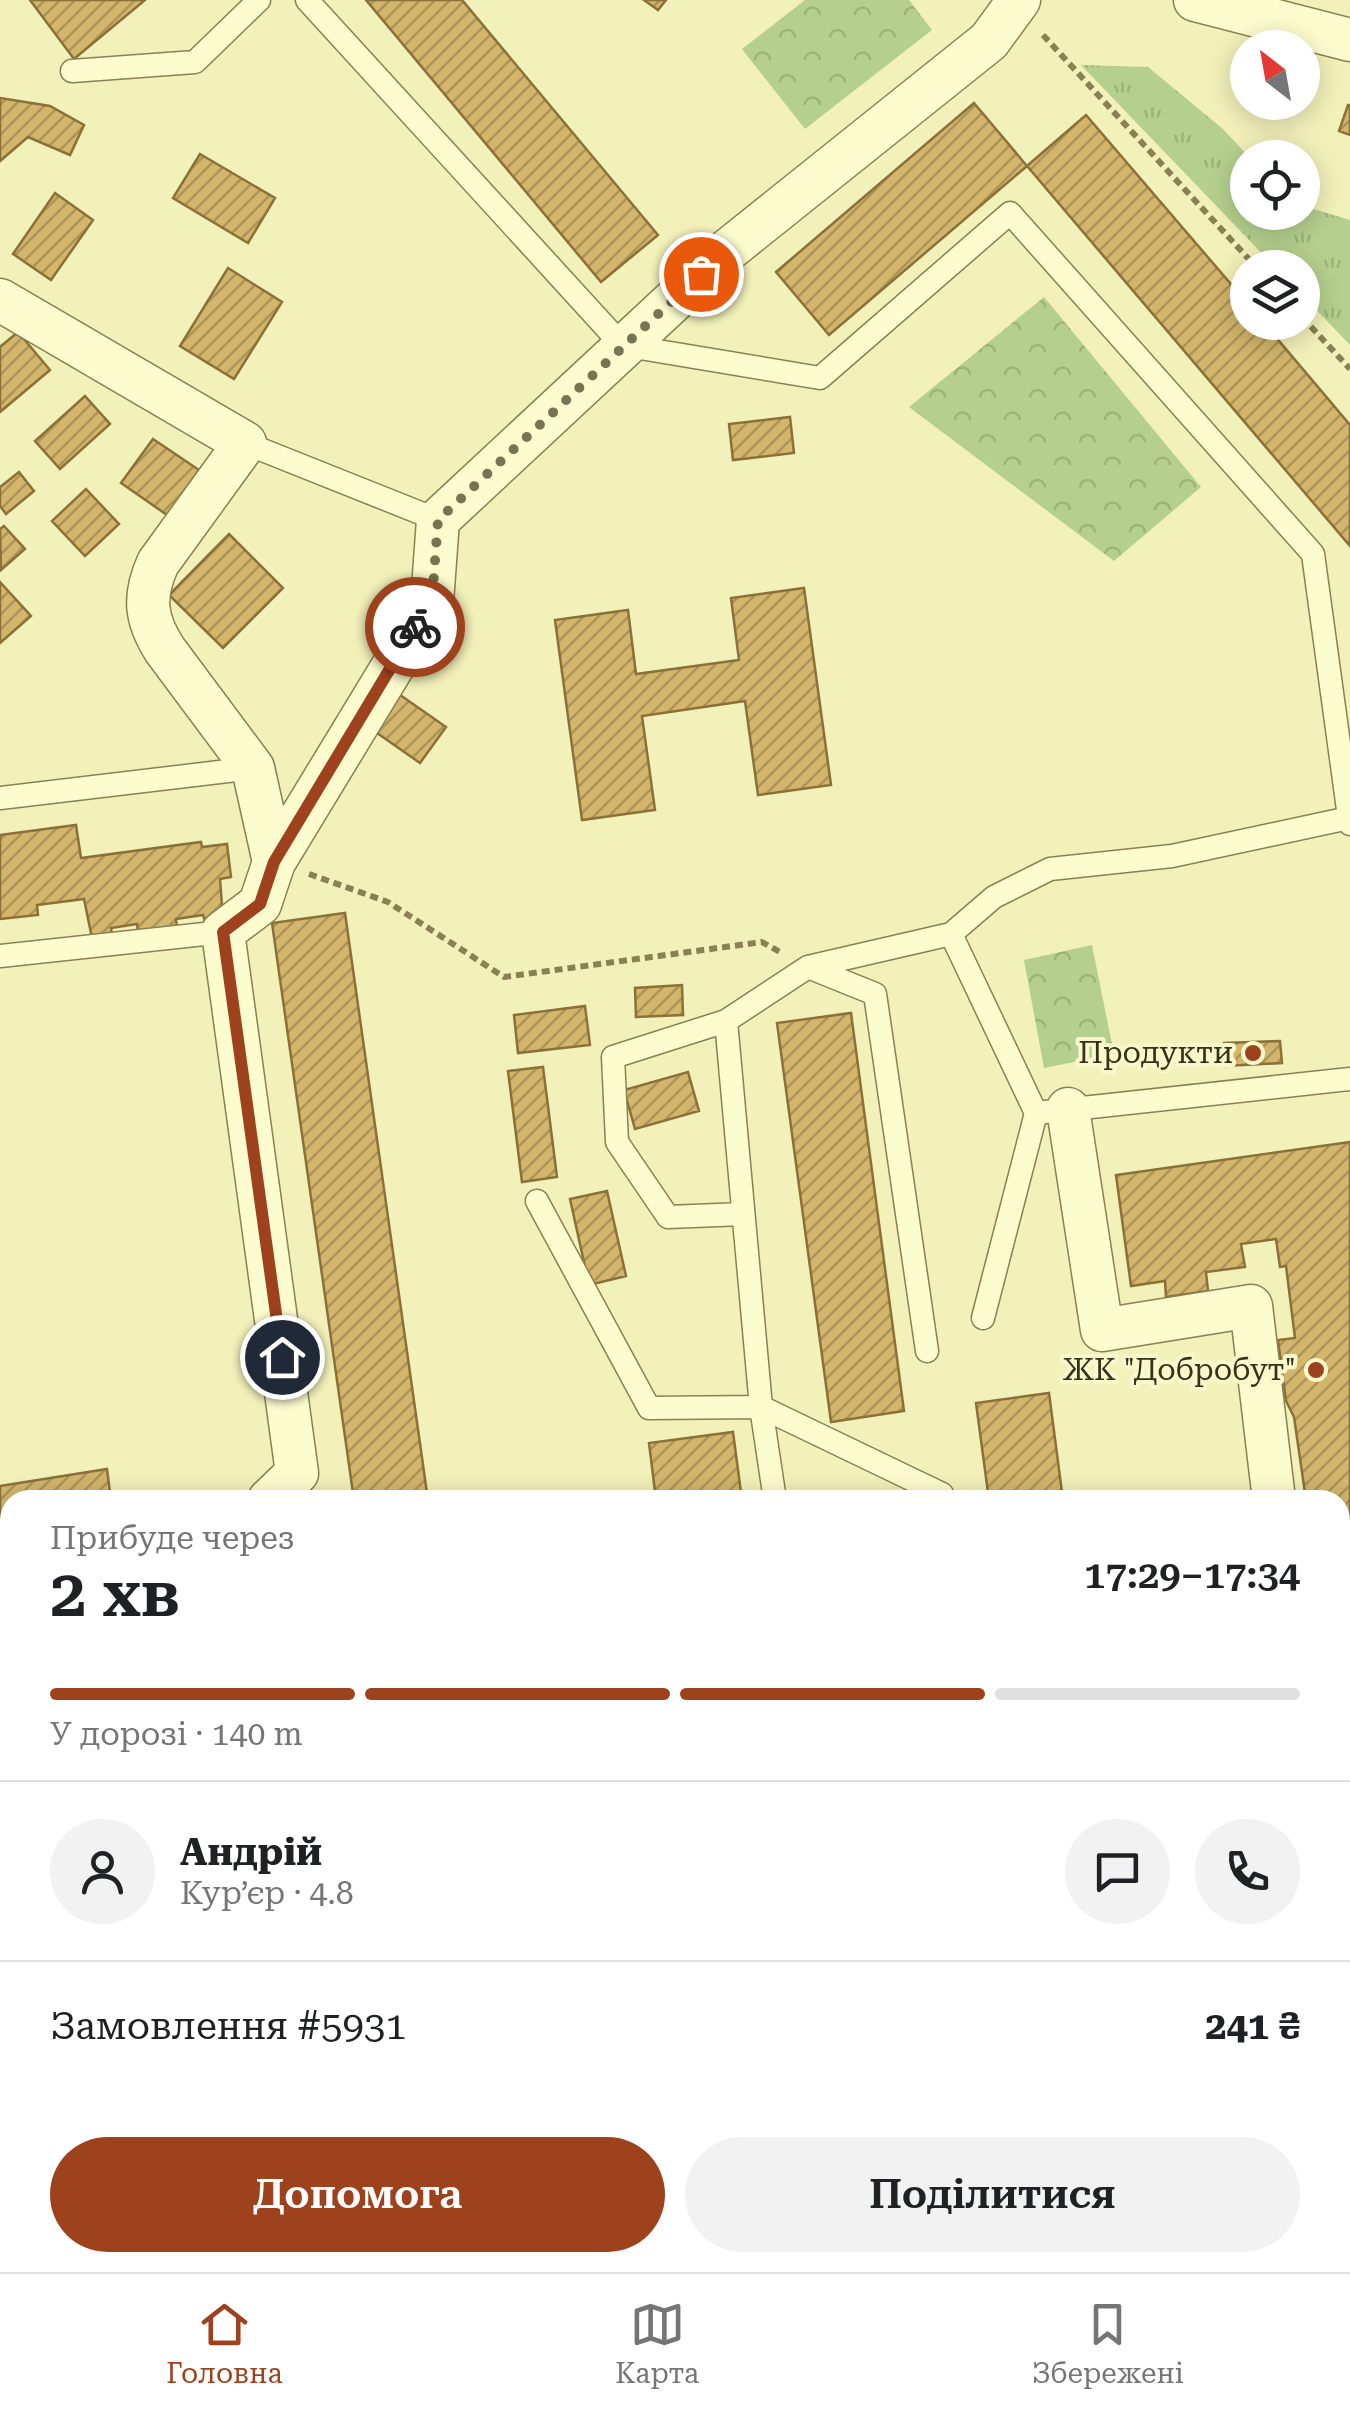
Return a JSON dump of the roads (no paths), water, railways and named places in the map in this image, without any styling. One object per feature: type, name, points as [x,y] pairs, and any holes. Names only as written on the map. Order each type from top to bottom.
[{"type":"street","points":[[1195,0],[1350,40]]},
{"type":"street","points":[[279,1490],[297,1473],[223,932],[260,904],[274,862],[432,602],[438,520],[728,250],[989,41],[1017,2]]},
{"type":"street","points":[[0,300],[245,442],[158,562],[148,584],[146,607],[152,630],[165,650],[253,768],[274,862]]},
{"type":"street","points":[[1052,1111],[1102,1330],[1251,1306],[1273,1490]]},
{"type":"lane","points":[[72,71],[195,62],[259,0]]},
{"type":"lane","points":[[306,0],[622,345],[820,378],[1010,213],[1313,554],[1350,821],[1172,856],[1050,869],[994,897],[951,934],[808,967],[726,1021],[613,1057],[617,1142],[668,1217],[744,1214]]},
{"type":"lane","points":[[245,442],[438,520]]},
{"type":"lane","points":[[0,798],[253,768]]},
{"type":"lane","points":[[0,956],[223,932]]},
{"type":"lane","points":[[951,934],[1052,1111],[983,1318]]},
{"type":"lane","points":[[808,967],[875,994],[927,1352]]},
{"type":"lane","points":[[726,1021],[760,1406],[773,1490]]},
{"type":"lane","points":[[1052,1111],[1350,1079]]},
{"type":"lane","points":[[537,1201],[649,1408],[760,1406],[934,1490]]},
{"type":"place","name":"Продукти","points":[[1253,1053]]},
{"type":"place","name":"ЖК \"Добробут\"","points":[[1316,1370]]}]
